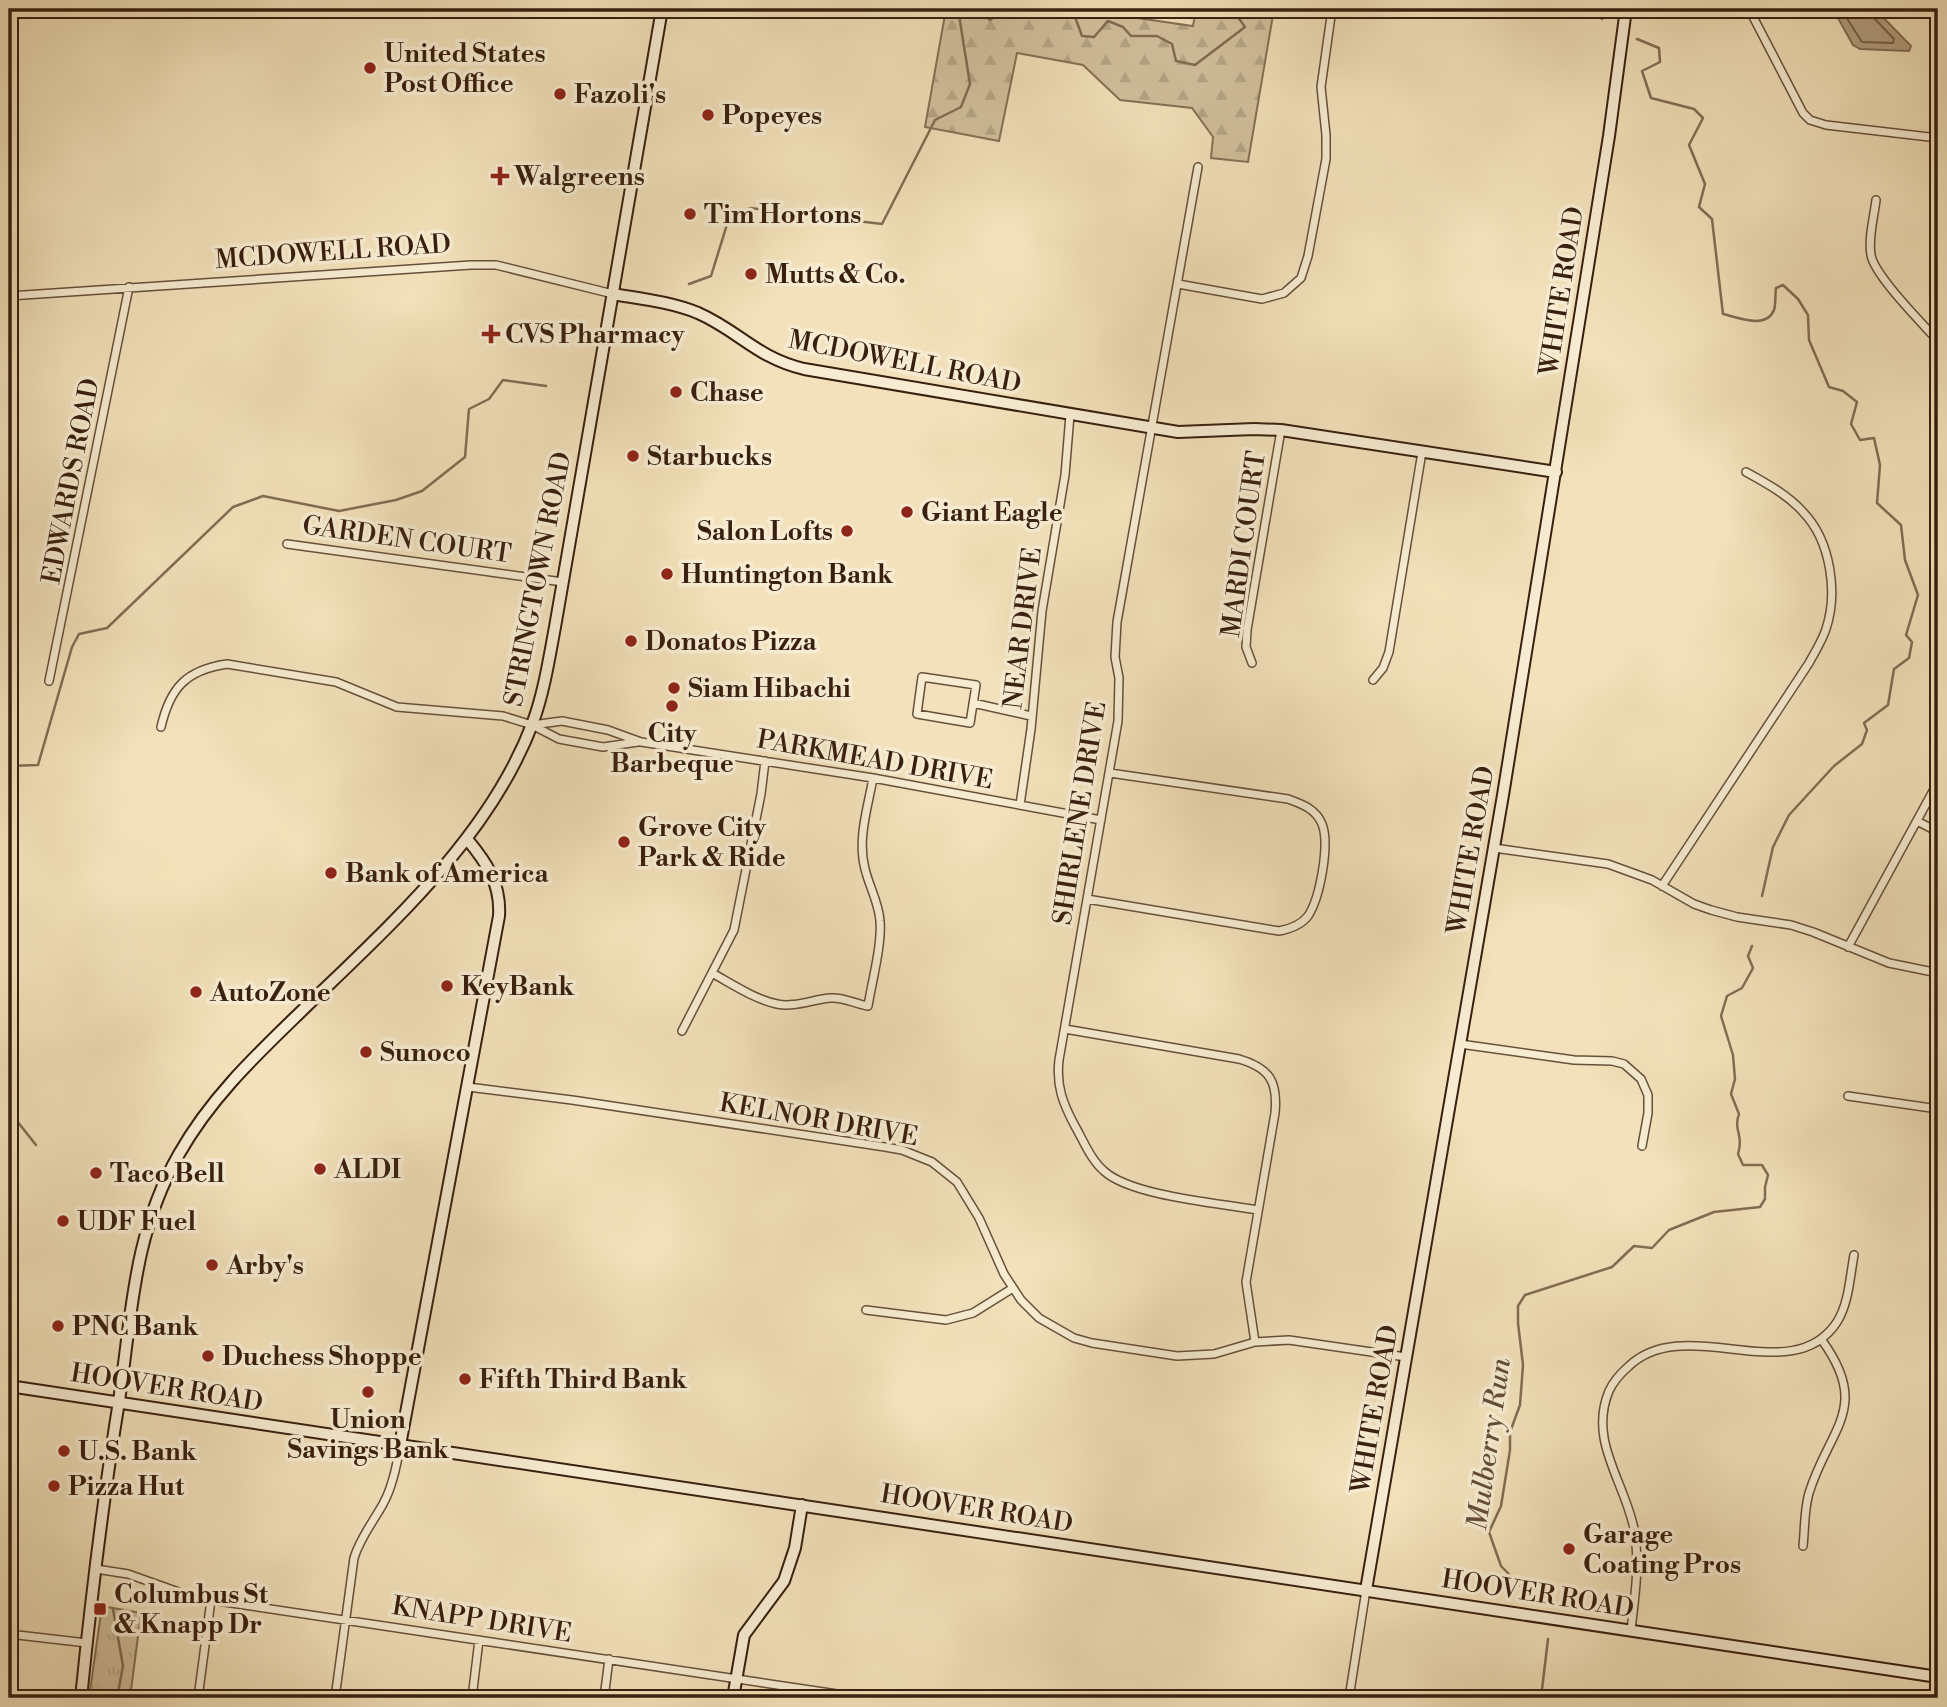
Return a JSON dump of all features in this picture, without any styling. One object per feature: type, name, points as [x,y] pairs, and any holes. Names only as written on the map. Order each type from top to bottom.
[{"type":"main road","name":"STRINGTOWN ROAD","points":[[81,1698],[134,1285],[143,1237],[168,1175],[193,1130],[235,1076],[401,912],[467,839],[495,799],[532,725],[548,666],[662,9]]},
{"type":"main road","name":"WHITE ROAD","points":[[1366,1590],[1556,472],[1607,150],[1626,9]]},
{"type":"main road","name":"MCDOWELL ROAD","points":[[613,294],[667,303],[699,314],[761,353],[788,365],[1070,415],[1191,433],[1281,430],[1556,472]]},
{"type":"main road","points":[[400,1445],[495,942],[499,900],[492,872],[467,839]]},
{"type":"main road","name":"HOOVER ROAD","points":[[9,1386],[1938,1677]]},
{"type":"main road","points":[[733,1698],[744,1635],[776,1592],[789,1567],[802,1505]]},
{"type":"street","points":[[1178,284],[1262,299],[1284,293],[1301,278],[1308,256],[1326,159],[1321,87],[1332,9]]},
{"type":"street","points":[[1749,9],[1793,98],[1811,120],[1826,125],[1938,138]]},
{"type":"street","name":"SHIRLENE DRIVE","points":[[1198,167],[1116,622],[1118,721],[1058,1072],[1061,1096],[1093,1160],[1103,1171],[1126,1185],[1141,1190],[1258,1210]]},
{"type":"street","points":[[1876,200],[1870,244],[1872,260],[1938,341]]},
{"type":"street","name":"MCDOWELL ROAD","points":[[9,296],[471,265],[496,265],[613,294]]},
{"type":"street","name":"EDWARDS ROAD","points":[[50,681],[129,288]]},
{"type":"street","name":"NEAR DRIVE","points":[[1020,805],[1042,611],[1065,475],[1070,415]]},
{"type":"street","name":"MARDI COURT","points":[[1252,663],[1246,647],[1247,630],[1281,430]]},
{"type":"street","points":[[1373,680],[1383,668],[1389,652],[1422,452]]},
{"type":"street","points":[[1662,886],[1809,663],[1826,629],[1831,585],[1822,543],[1804,513],[1774,489],[1746,472]]},
{"type":"street","name":"GARDEN COURT","points":[[287,544],[563,582]]},
{"type":"street","name":"PARKMEAD DRIVE","points":[[161,727],[165,709],[178,686],[195,673],[212,666],[227,664],[336,682],[397,707],[503,716],[532,725],[559,739],[603,747],[641,742]]},
{"type":"street","points":[[922,677],[976,685],[973,703],[970,723],[917,714],[922,677]]},
{"type":"street","points":[[973,703],[1031,716]]},
{"type":"street","name":"PARKMEAD DRIVE","points":[[532,725],[562,721],[608,730],[641,742],[873,778],[1101,820]]},
{"type":"street","points":[[682,1031],[734,930],[738,917],[765,761]]},
{"type":"street","points":[[1087,899],[1279,931],[1300,923],[1317,897],[1325,838],[1322,825],[1309,807],[1288,799],[1110,773]]},
{"type":"street","points":[[712,973],[779,1005],[831,998],[868,1006],[880,920],[864,867],[862,850],[873,778]]},
{"type":"street","points":[[1848,947],[1938,782]]},
{"type":"street","points":[[1917,821],[1938,832]]},
{"type":"street","points":[[1494,848],[1608,864],[1631,871],[1711,910],[1791,925],[1889,963],[1938,973]]},
{"type":"street","points":[[1065,1029],[1239,1059],[1266,1073],[1277,1096],[1246,1282],[1255,1342]]},
{"type":"street","points":[[1460,1044],[1624,1064],[1641,1079],[1648,1095],[1648,1113],[1642,1146]]},
{"type":"street","name":"KELNOR DRIVE","points":[[468,1087],[886,1147],[918,1156],[945,1171],[967,1195],[1004,1274],[1039,1318],[1062,1333],[1092,1343],[1177,1356],[1214,1354],[1255,1342],[1289,1340],[1406,1357]]},
{"type":"street","points":[[1848,1096],[1938,1109]]},
{"type":"street","points":[[1631,1630],[1638,1557],[1634,1528],[1608,1454],[1602,1426],[1606,1401],[1616,1379],[1634,1361],[1672,1345],[1790,1351],[1812,1345],[1838,1321],[1843,1310],[1854,1255]]},
{"type":"street","points":[[866,1310],[946,1320],[973,1312],[1013,1288]]},
{"type":"street","points":[[1804,1546],[1805,1512],[1810,1493],[1839,1429],[1845,1405],[1843,1377],[1821,1339]]},
{"type":"street","points":[[335,1698],[357,1550],[387,1496],[396,1471],[400,1445]]},
{"type":"street","name":"KNAPP DRIVE","points":[[96,1569],[128,1574],[187,1595],[211,1600],[863,1698]]},
{"type":"street","name":"WHITE ROAD","points":[[1349,1698],[1366,1590]]},
{"type":"street","points":[[198,1698],[211,1600]]},
{"type":"street","points":[[9,1634],[87,1643]]},
{"type":"street","points":[[471,1698],[479,1640]]},
{"type":"street","points":[[604,1698],[609,1659]]},
{"type":"green space","points":[[946,9],[1093,9],[1103,13],[1193,26],[1196,9],[1274,9],[1248,162],[1211,158],[1213,137],[1192,108],[1120,100],[1083,65],[1017,53],[999,141],[925,127]]},
{"type":"green space","points":[[102,1606],[141,1613],[130,1698],[89,1698]]},
{"type":"water","points":[[1833,9],[1875,9],[1911,46],[1909,51],[1860,49],[1853,45]]},
{"type":"waterway","points":[[689,284],[711,276],[729,218],[750,208],[882,224],[935,120],[961,107],[970,84],[959,15],[969,9]]},
{"type":"waterway","points":[[977,9],[990,20],[1006,9]]},
{"type":"waterway","points":[[1061,9],[1075,17],[1082,36],[1094,37],[1108,21],[1123,27],[1131,36],[1157,36],[1172,44],[1176,61],[1195,65],[1245,27],[1232,9]]},
{"type":"waterway","name":"Mulberry Run","points":[[1594,9],[1602,19]]},
{"type":"waterway","name":"Mulberry Run","points":[[1637,39],[1659,48],[1660,62],[1642,71],[1651,98],[1694,109],[1703,118],[1689,145],[1705,184],[1699,207],[1712,219],[1723,314],[1751,321],[1765,319],[1774,310],[1776,288],[1783,285],[1798,299],[1808,315],[1809,340],[1829,387],[1843,391],[1857,402],[1851,424],[1860,440],[1874,438],[1880,465],[1877,503],[1901,525],[1905,560],[1918,595],[1906,635],[1912,642],[1909,658],[1894,669],[1888,705],[1864,723],[1867,730],[1862,744],[1834,766],[1789,815],[1773,847],[1762,896]]},
{"type":"waterway","points":[[9,766],[38,765],[72,647],[79,634],[107,628],[233,507],[263,496],[339,511],[396,500],[422,491],[465,457],[469,409],[489,399],[503,380],[546,386]]},
{"type":"waterway","name":"Mulberry Run","points":[[1535,1601],[1501,1566],[1489,1532],[1501,1506],[1510,1450],[1510,1432],[1520,1405],[1523,1365],[1518,1306],[1525,1295],[1612,1267],[1634,1246],[1652,1248],[1669,1230],[1714,1212],[1760,1207],[1765,1199],[1768,1175],[1762,1165],[1743,1165],[1738,1154],[1739,1114],[1731,1094],[1735,1079],[1733,1055],[1721,1016],[1727,996],[1742,988],[1753,968],[1748,956],[1752,946]]},
{"type":"waterway","points":[[9,1111],[36,1145]]},
{"type":"waterway","points":[[113,1609],[123,1666],[117,1698]]},
{"type":"waterway","name":"Mulberry Run","points":[[1541,1698],[1548,1639]]},
{"type":"place","name":"United States Post Office","points":[[370,68]]},
{"type":"place","name":"Fazoli's","points":[[560,94]]},
{"type":"place","name":"Popeyes","points":[[708,115]]},
{"type":"place","name":"Walgreens","points":[[500,176]]},
{"type":"place","name":"Tim Hortons","points":[[690,214]]},
{"type":"place","name":"Mutts & Co.","points":[[751,274]]},
{"type":"place","name":"CVS Pharmacy","points":[[491,334]]},
{"type":"place","name":"Chase","points":[[676,392]]},
{"type":"place","name":"Starbucks","points":[[633,456]]},
{"type":"place","name":"Giant Eagle","points":[[907,512]]},
{"type":"place","name":"Salon Lofts","points":[[847,531]]},
{"type":"place","name":"Huntington Bank","points":[[667,574]]},
{"type":"place","name":"Donatos Pizza","points":[[631,641]]},
{"type":"place","name":"Siam Hibachi","points":[[674,688]]},
{"type":"place","name":"City Barbeque","points":[[672,706]]},
{"type":"place","name":"Grove City Park & Ride","points":[[624,842]]},
{"type":"place","name":"Bank of America","points":[[331,873]]},
{"type":"place","name":"KeyBank","points":[[447,986]]},
{"type":"place","name":"AutoZone","points":[[196,992]]},
{"type":"place","name":"Sunoco","points":[[366,1052]]},
{"type":"place","name":"ALDI","points":[[320,1169]]},
{"type":"place","name":"Taco Bell","points":[[96,1173]]},
{"type":"place","name":"UDF Fuel","points":[[63,1221]]},
{"type":"place","name":"Arby's","points":[[212,1265]]},
{"type":"place","name":"PNC Bank","points":[[58,1326]]},
{"type":"place","name":"Duchess Shoppe","points":[[208,1356]]},
{"type":"place","name":"Fifth Third Bank","points":[[465,1379]]},
{"type":"place","name":"Union Savings Bank","points":[[368,1392]]},
{"type":"place","name":"U.S. Bank","points":[[64,1451]]},
{"type":"place","name":"Pizza Hut","points":[[54,1486]]},
{"type":"place","name":"Garage Coating Pros","points":[[1569,1549]]},
{"type":"place","name":"Columbus St & Knapp Dr","points":[[100,1609]]}]
